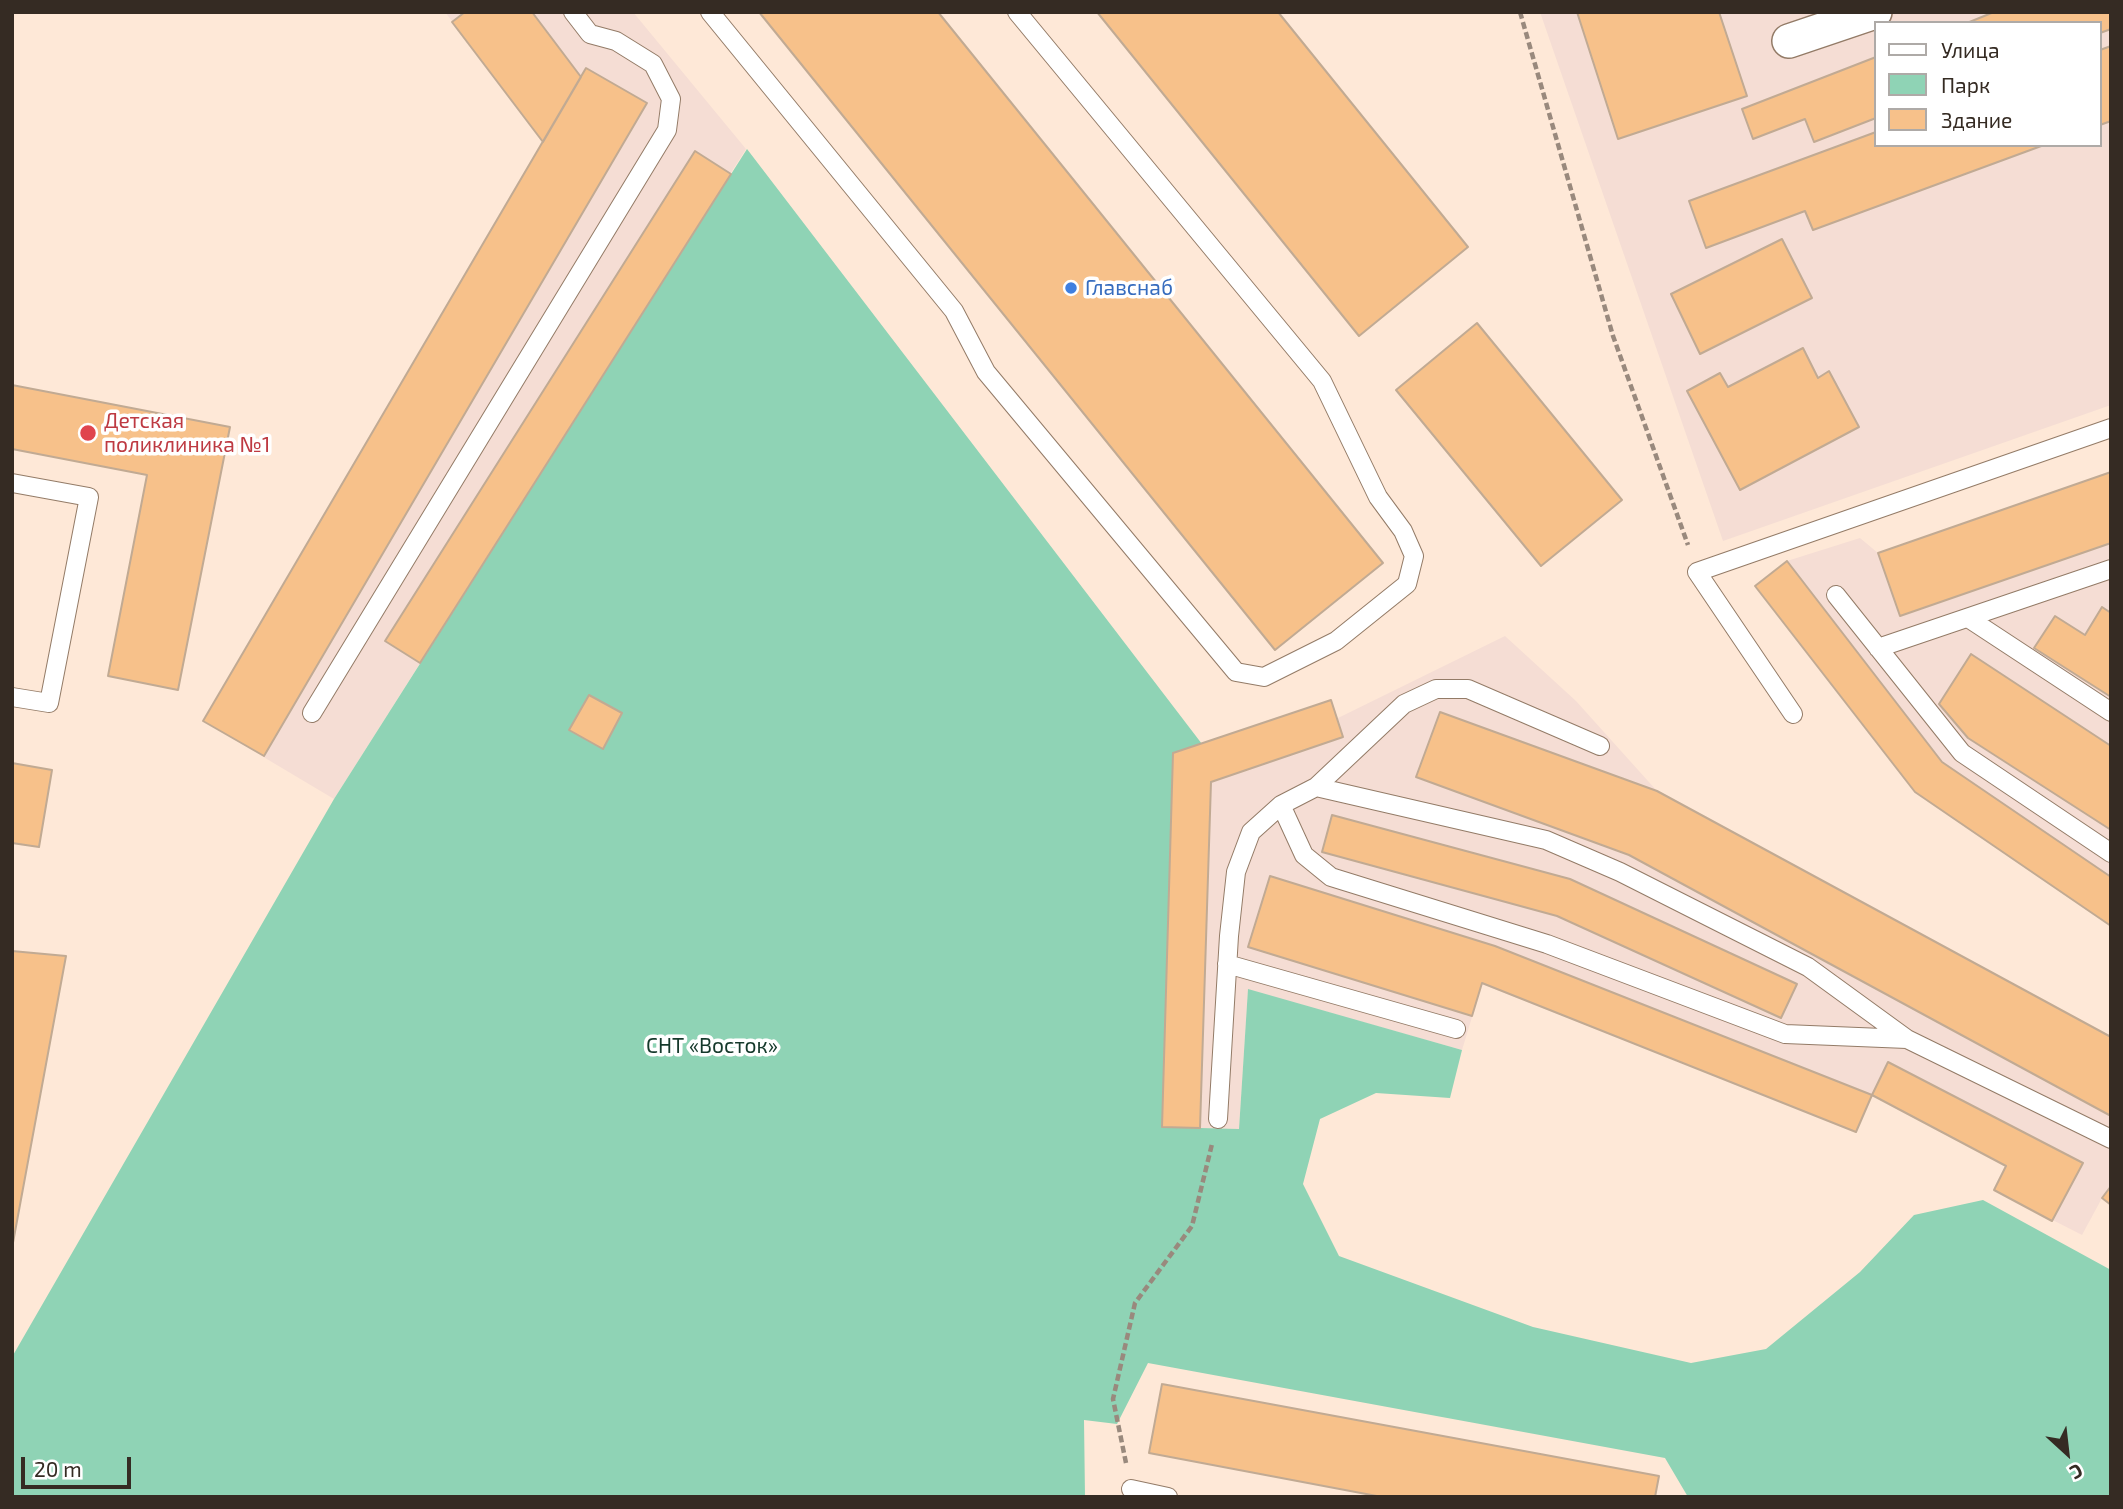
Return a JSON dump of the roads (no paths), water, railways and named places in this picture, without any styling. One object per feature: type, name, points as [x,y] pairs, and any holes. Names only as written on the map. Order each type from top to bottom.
[{"type":"street","points":[[1789,41],[1875,12]]},
{"type":"lane","points":[[313,713],[667,130],[671,99],[653,64],[616,41],[590,34],[573,12]]},
{"type":"lane","points":[[710,12],[954,311],[986,372],[1236,672],[1264,677],[1336,641],[1407,584],[1414,556],[1403,531],[1378,497],[1322,381],[1017,12]]},
{"type":"lane","points":[[1793,714],[1698,572],[2111,428]]},
{"type":"lane","points":[[12,484],[89,497],[49,703],[12,697]]},
{"type":"lane","points":[[1878,648],[2109,572]]},
{"type":"lane","points":[[1836,596],[1962,753],[2111,853]]},
{"type":"lane","points":[[1968,618],[2111,712]]},
{"type":"lane","points":[[1218,1119],[1227,964],[1236,872],[1251,832],[1281,805],[1316,787],[1404,704],[1436,688],[1468,689],[1600,746]]},
{"type":"lane","points":[[1316,787],[1546,840],[1620,872],[1808,967],[1907,1039],[2111,1139]]},
{"type":"lane","points":[[1281,805],[1304,855],[1331,877],[1547,944],[1785,1034],[1907,1039]]},
{"type":"lane","points":[[1227,964],[1456,1030]]},
{"type":"lane","points":[[1131,1489],[1168,1497]]},
{"type":"place","name":"Главснаб","points":[[1071,288]]},
{"type":"place","name":"Детская поликлиника №1","points":[[88,433]]},
{"type":"park label","name":"СНТ «Восток»","points":[[712,1046]]}]
